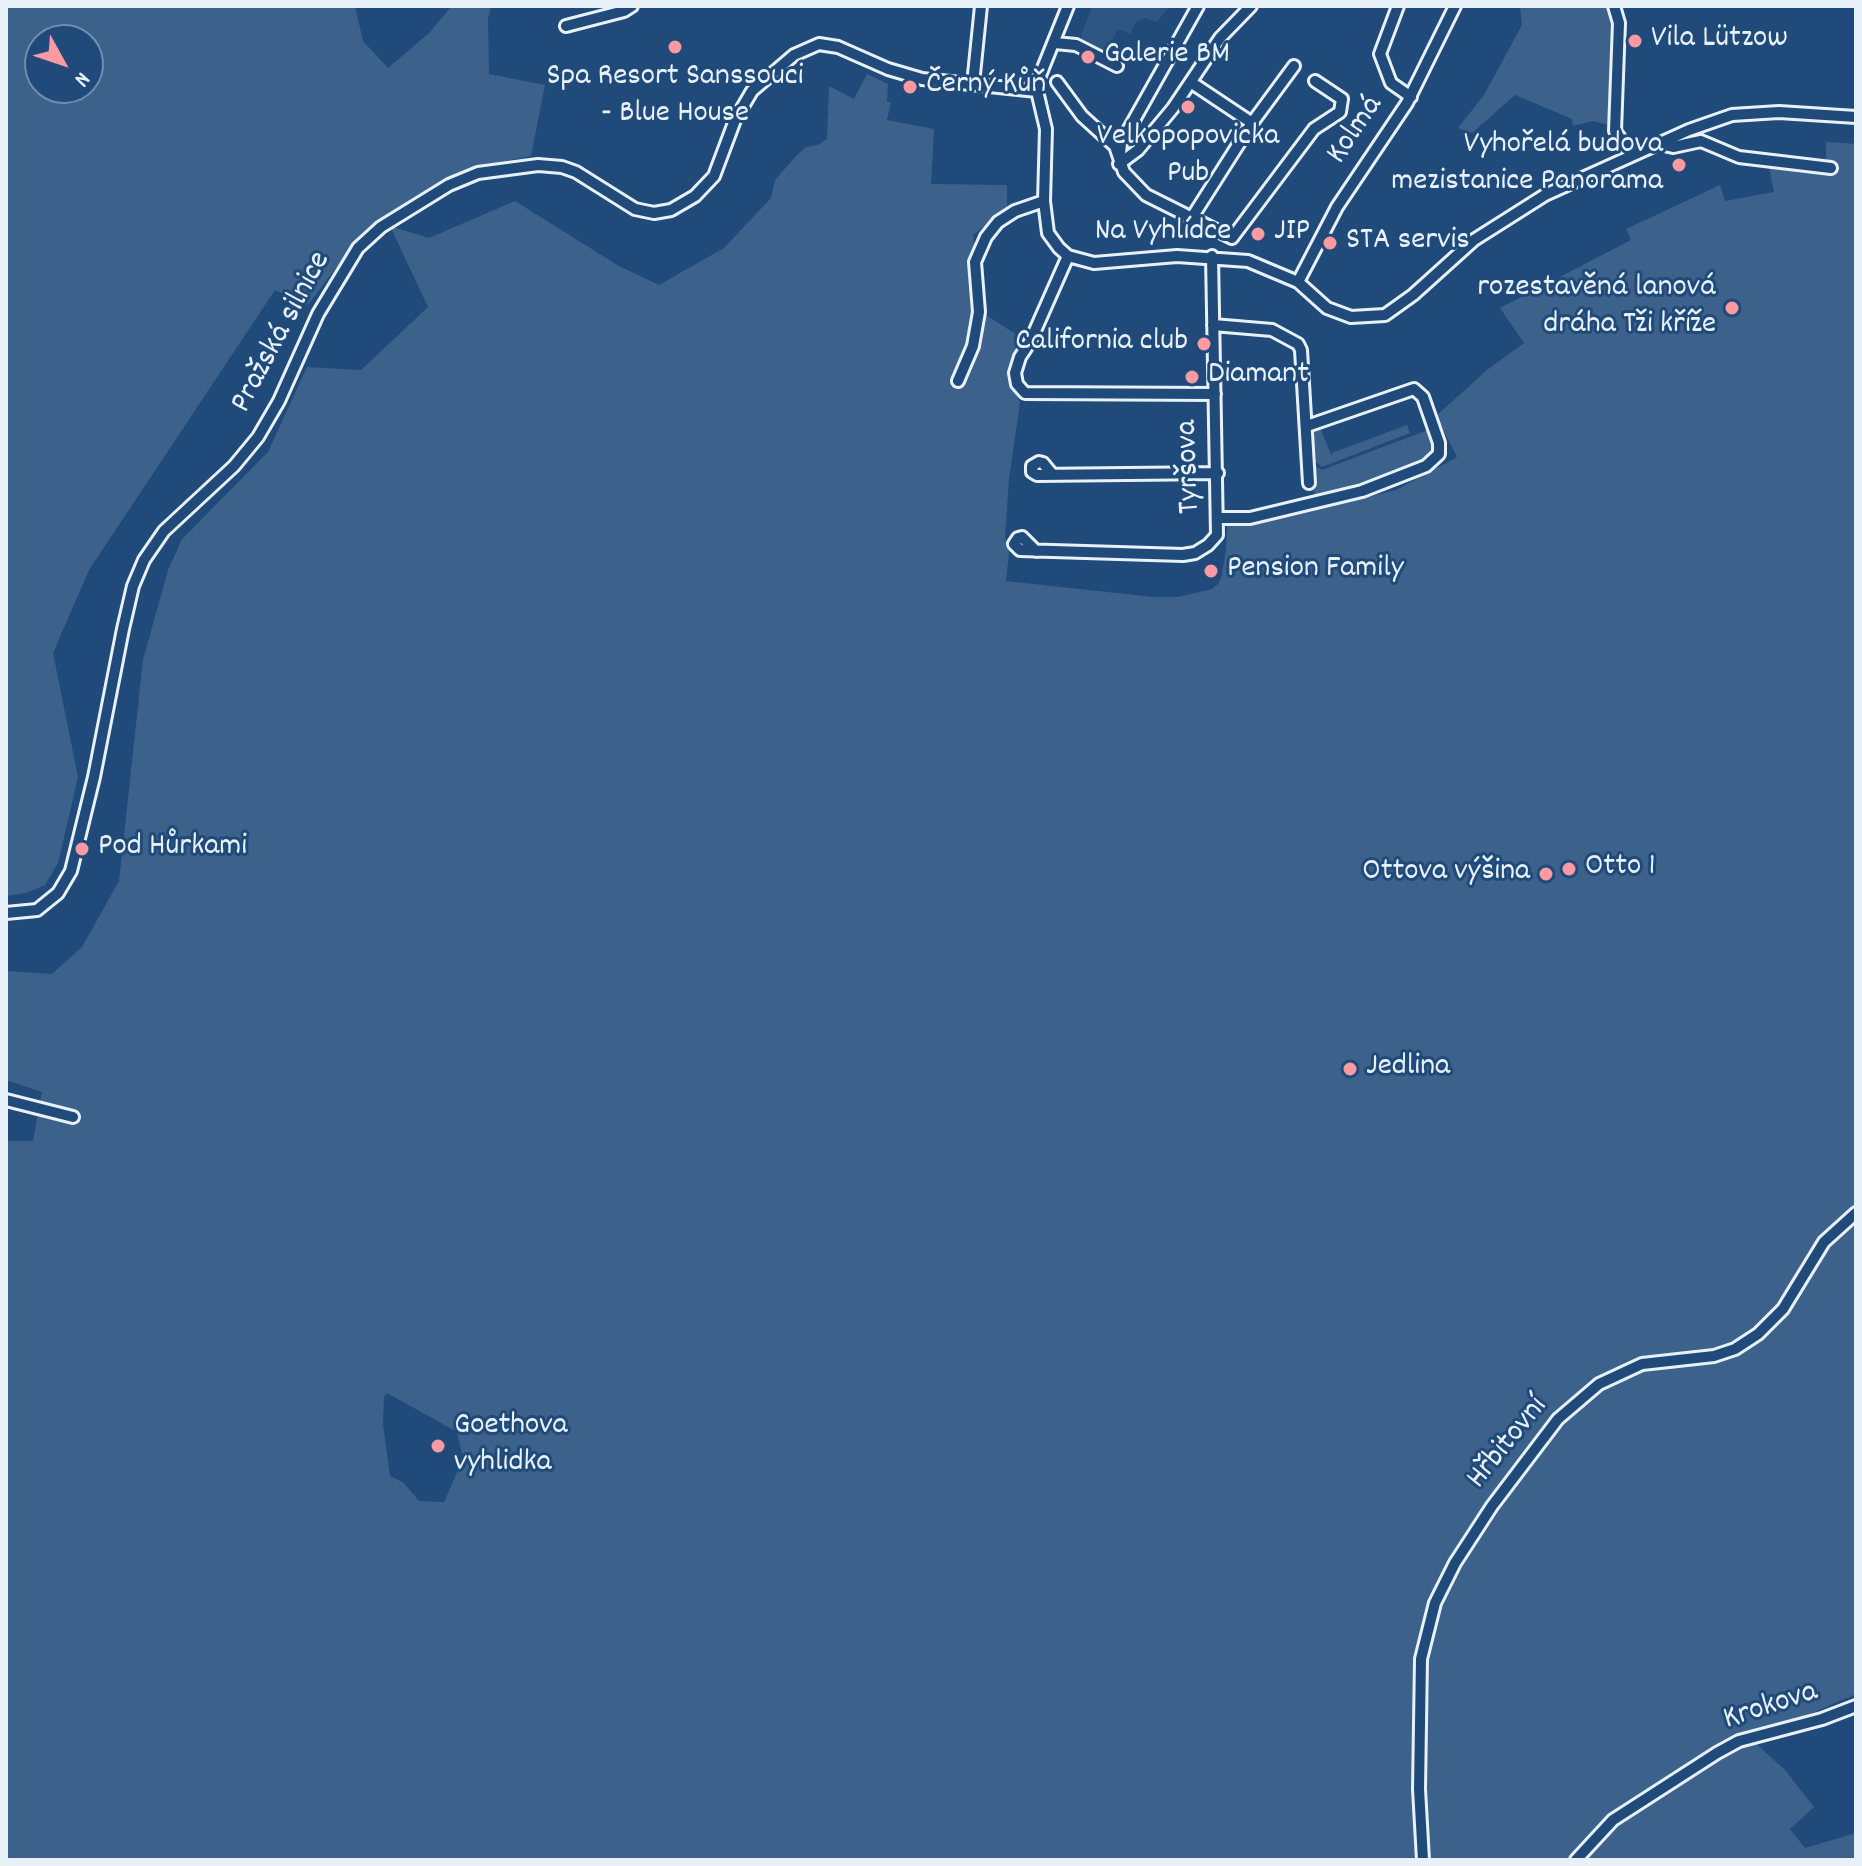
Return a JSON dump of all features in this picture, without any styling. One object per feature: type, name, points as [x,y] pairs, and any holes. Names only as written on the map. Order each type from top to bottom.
[{"type":"street","points":[[566,26],[624,11],[632,6]]},
{"type":"street","points":[[973,84],[981,6]]},
{"type":"street","points":[[1037,91],[1039,78],[1068,6]]},
{"type":"street","points":[[1119,164],[1121,143],[1198,6]]},
{"type":"street","points":[[1119,164],[1138,150],[1192,83],[1220,38],[1251,6]]},
{"type":"street","points":[[1398,6],[1380,54],[1391,83],[1411,97]]},
{"type":"street","name":"Kolmá","points":[[1298,282],[1337,207],[1411,97],[1455,6]]},
{"type":"street","points":[[1614,6],[1619,23],[1615,131],[1632,155]]},
{"type":"street","points":[[1055,43],[1076,45],[1117,66]]},
{"type":"street","name":"Pražská silnice","points":[[6,913],[37,910],[58,893],[71,871],[94,777],[133,586],[144,560],[164,531],[234,466],[258,437],[279,401],[318,314],[358,248],[381,227],[449,185],[478,173],[538,165],[576,172],[635,209],[654,213],[671,210],[695,196],[714,176],[735,120],[752,91],[794,55],[819,44],[838,47],[888,69],[922,79],[1037,91]]},
{"type":"street","points":[[1191,219],[1252,123],[1294,66]]},
{"type":"street","points":[[1234,259],[1232,238],[1314,129],[1340,112],[1342,99],[1315,81]]},
{"type":"street","points":[[1057,82],[1082,116],[1115,146],[1119,164],[1146,195],[1232,238]]},
{"type":"street","points":[[1192,83],[1252,123]]},
{"type":"street","name":"Na Vyhlídce","points":[[1037,91],[1046,129],[1044,201],[1048,233],[1068,256],[1094,263],[1177,256],[1234,259],[1264,266],[1298,282],[1327,308],[1351,317],[1385,315],[1413,295],[1474,240],[1545,195],[1632,155],[1732,115],[1779,112],[1856,117]]},
{"type":"street","points":[[1660,144],[1673,147],[1701,141],[1739,157],[1831,168]]},
{"type":"street","points":[[958,381],[973,346],[979,312],[975,262],[986,237],[998,222],[1015,211],[1044,201]]},
{"type":"street","name":"Na Vyhlídce","points":[[1068,256],[1030,342],[1020,357],[1015,373],[1017,384],[1025,393],[1215,394]]},
{"type":"street","name":"Tyršova","points":[[1036,551],[1183,555],[1195,553],[1217,535],[1212,256]]},
{"type":"street","points":[[1213,325],[1272,330],[1298,344],[1301,350],[1309,483]]},
{"type":"street","points":[[1218,518],[1250,518],[1362,491],[1426,466],[1439,454],[1439,443],[1423,397],[1414,389],[1307,426]]},
{"type":"street","points":[[1052,474],[1218,473]]},
{"type":"street","points":[[6,1100],[73,1117]]},
{"type":"street","name":"Hřbitovní","points":[[1423,1860],[1419,1789],[1421,1659],[1435,1603],[1455,1563],[1492,1506],[1558,1419],[1599,1384],[1642,1364],[1714,1356],[1735,1349],[1758,1334],[1783,1309],[1824,1242],[1856,1213]]},
{"type":"street","name":"Krokova","points":[[1576,1860],[1613,1820],[1739,1741],[1822,1719],[1856,1706]]},
{"type":"shaded area","points":[[6,6],[355,6],[363,41],[388,68],[429,33],[452,6],[491,6],[488,18],[489,74],[545,85],[531,156],[475,167],[442,181],[362,233],[308,305],[275,290],[89,570],[53,653],[78,777],[58,863],[45,885],[26,893],[6,896]]},
{"type":"shaded area","points":[[1092,6],[1170,6],[1157,22],[1144,18],[1136,22],[1130,34],[1118,29],[1104,57],[1084,46],[1081,36]]},
{"type":"shaded area","points":[[1520,6],[1611,6],[1615,19],[1613,122],[1609,125],[1593,121],[1573,126],[1572,119],[1515,95],[1472,133],[1458,128],[1484,95],[1522,25]]},
{"type":"shaded area","points":[[867,74],[888,84],[887,102],[891,102],[887,120],[934,129],[931,184],[1007,185],[1007,208],[973,235],[981,312],[1025,340],[1010,366],[1009,377],[1020,403],[1009,479],[1006,581],[1153,597],[1178,597],[1212,589],[1218,584],[1226,550],[1227,525],[1324,508],[1396,490],[1457,457],[1436,416],[1487,370],[1524,343],[1500,308],[1631,240],[1626,229],[1720,185],[1725,201],[1774,192],[1768,163],[1826,170],[1826,142],[1856,144],[1856,1694],[1805,1716],[1750,1734],[1753,1741],[1785,1770],[1814,1807],[1790,1829],[1805,1848],[1856,1833],[1856,1860],[6,1860],[6,1141],[33,1141],[42,1092],[6,1080],[6,971],[52,974],[82,947],[119,881],[143,660],[168,570],[182,539],[268,452],[307,367],[361,370],[428,307],[390,226],[429,238],[515,201],[619,266],[659,285],[724,248],[771,198],[775,180],[796,156],[806,147],[818,145],[827,139],[829,86],[854,99]],"holes":[[[387,1393],[457,1432],[463,1459],[444,1502],[419,1501],[403,1482],[390,1476],[383,1424],[384,1397]]]},
{"type":"shaded area","points":[[1319,425],[1332,457],[1332,453],[1407,425],[1410,433],[1322,467],[1312,459],[1310,430]]},
{"type":"shaded area","points":[[1428,430],[1434,439],[1435,452],[1430,461],[1363,488],[1315,501],[1313,464],[1322,470]]},
{"type":"place","name":"Vila Lützow","points":[[1635,41]]},
{"type":"place","name":"Spa Resort Sanssouci - Blue House","points":[[675,47]]},
{"type":"place","name":"Galerie BM","points":[[1088,57]]},
{"type":"place","name":"Černý Kůň","points":[[910,87]]},
{"type":"place","name":"Velkopopovicka Pub","points":[[1188,107]]},
{"type":"place","name":"Vyhořelá budova mezistanice Panorama","points":[[1679,165]]},
{"type":"place","name":"JIP","points":[[1258,234]]},
{"type":"place","name":"STA servis","points":[[1330,243]]},
{"type":"place","name":"rozestavěná lanová dráha Tži kříže","points":[[1732,308]]},
{"type":"place","name":"California club","points":[[1204,344]]},
{"type":"place","name":"Diamant","points":[[1192,377]]},
{"type":"place","name":"Pension Family","points":[[1211,571]]},
{"type":"place","name":"Pod Hůrkami","points":[[82,849]]},
{"type":"place","name":"Otto 1","points":[[1569,869]]},
{"type":"place","name":"Ottova výšina","points":[[1546,874]]},
{"type":"place","name":"Jedlina","points":[[1350,1069]]},
{"type":"place","name":"Goethova vyhlidka","points":[[438,1446]]}]
